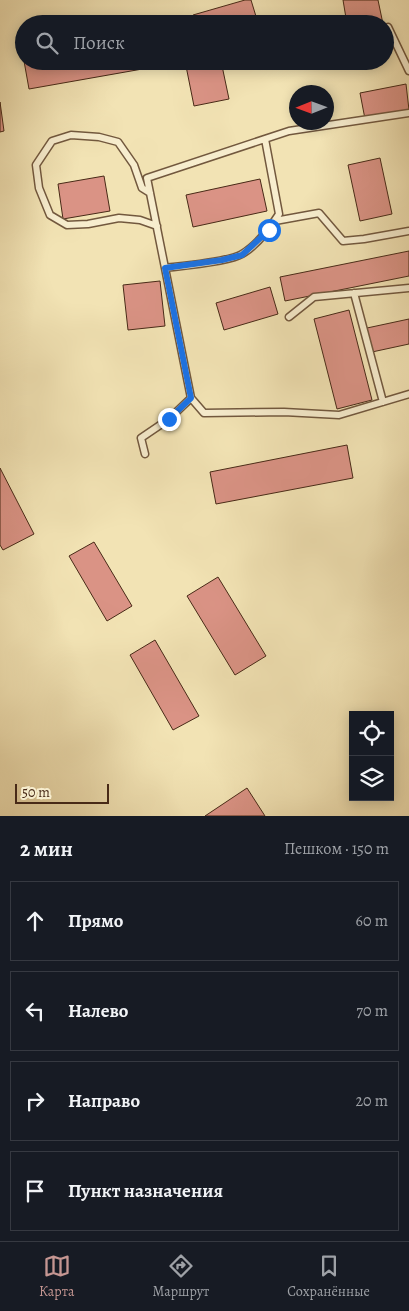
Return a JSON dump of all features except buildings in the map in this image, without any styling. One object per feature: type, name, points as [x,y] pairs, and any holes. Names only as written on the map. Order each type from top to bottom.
[{"type":"lane","points":[[394,40],[409,71]]},
{"type":"lane","points":[[409,113],[289,131],[147,178],[191,398],[204,413],[284,412],[339,414],[409,394]]},
{"type":"lane","points":[[150,193],[142,188],[134,165],[118,142],[98,137],[71,135],[52,141],[36,165],[39,188],[50,215],[67,225],[88,224],[120,218],[140,220],[157,226]]},
{"type":"lane","points":[[165,268],[222,260],[242,255],[269,230],[279,214],[264,139]]},
{"type":"lane","points":[[275,221],[319,213],[344,241],[409,231]]},
{"type":"lane","points":[[289,317],[314,297],[409,288]]},
{"type":"lane","points":[[354,293],[384,402]]},
{"type":"lane","points":[[145,454],[141,438],[169,419],[191,398]]},
{"type":"route","points":[[169,419],[191,398],[165,268],[222,260],[242,255],[269,230]]}]
